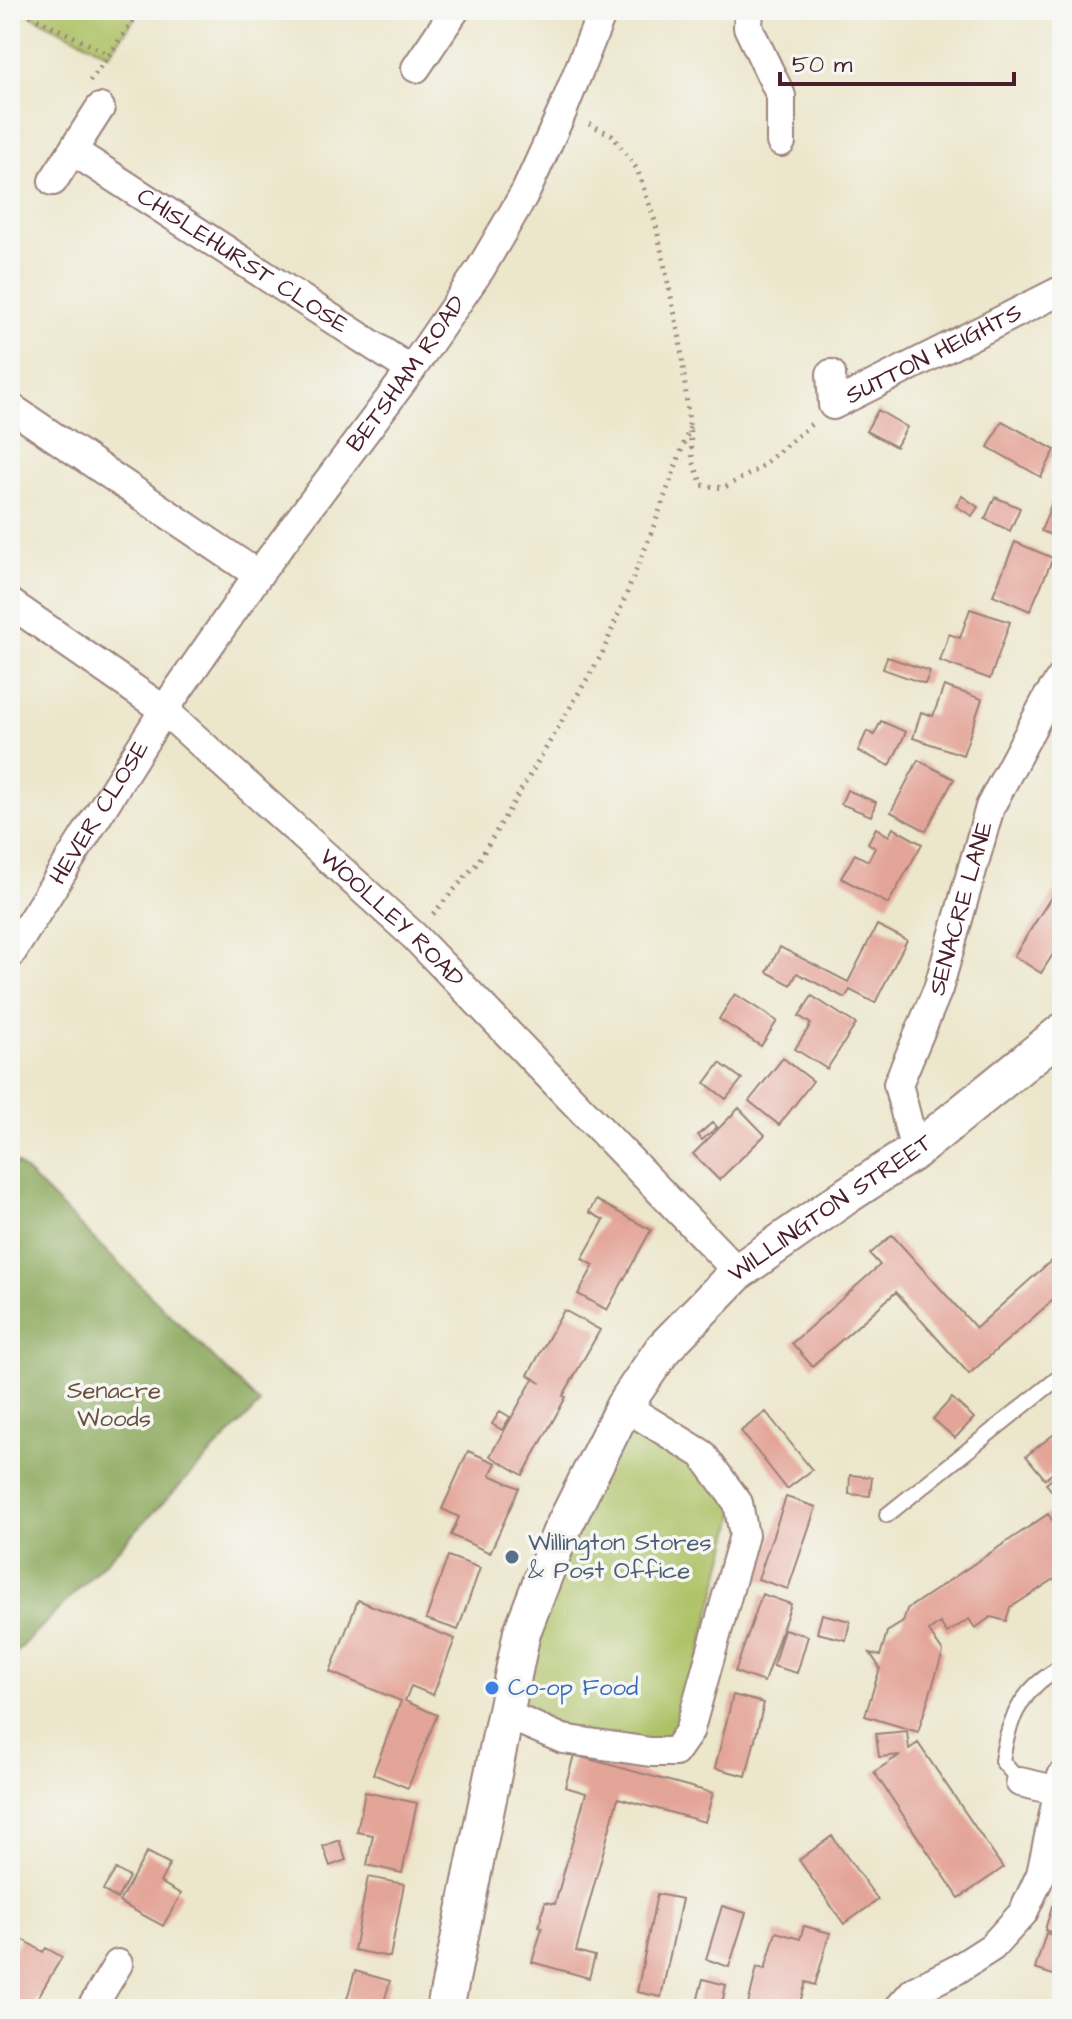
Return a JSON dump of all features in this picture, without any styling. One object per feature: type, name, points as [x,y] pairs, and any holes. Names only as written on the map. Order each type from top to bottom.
[{"type":"street","points":[[416,68],[455,10]]},
{"type":"street","points":[[749,10],[748,27],[781,96],[781,142]]},
{"type":"street","name":"BETSHAM ROAD","points":[[164,710],[258,575],[411,370],[481,268],[526,191],[562,112],[600,11]]},
{"type":"street","points":[[53,181],[100,108]]},
{"type":"street","name":"CHISLEHURST CLOSE","points":[[73,151],[411,370]]},
{"type":"street","name":"SUTTON HEIGHTS","points":[[831,374],[833,405],[1062,290]]},
{"type":"street","points":[[10,407],[258,575]]},
{"type":"street","name":"WOOLLEY ROAD","points":[[10,603],[164,710],[414,936],[738,1272]]},
{"type":"street","name":"SENACRE LANE","points":[[915,1151],[898,1084],[938,989],[990,807],[1048,697],[1062,677]]},
{"type":"street","name":"HEVER CLOSE","points":[[10,955],[164,710]]},
{"type":"street","name":"WILLINGTON STREET","points":[[445,2009],[522,1632],[560,1534],[624,1406],[663,1349],[738,1272],[915,1151],[1062,1032]]},
{"type":"street","points":[[505,1714],[563,1739],[650,1752],[675,1752],[689,1732],[744,1535],[738,1503],[702,1454],[624,1406]]},
{"type":"street","points":[[898,2009],[914,1991],[992,1947],[1023,1913],[1041,1874],[1060,1784],[1020,1782]]},
{"type":"street","points":[[91,2009],[118,1964]]},
{"type":"lane","points":[[887,1515],[1062,1375]]},
{"type":"lane","points":[[1020,1782],[1002,1761],[1006,1733],[1020,1704],[1036,1685],[1062,1666]]},
{"type":"path","points":[[24,10],[109,54]]},
{"type":"path","points":[[562,112],[612,135],[637,169],[655,221],[680,339],[693,461],[702,485],[723,488],[757,470],[833,405]]},
{"type":"path","points":[[414,936],[478,862],[602,654],[690,427]]},
{"type":"green space","points":[[34,10],[141,10],[109,54],[30,15]]},
{"type":"green space","name":"Senacre Woods","points":[[17,1163],[260,1404],[10,1659],[10,1173]]},
{"type":"green space","points":[[624,1406],[738,1503],[675,1752],[505,1714]]},
{"type":"building","points":[[878,410],[907,427],[896,447],[866,431]]},
{"type":"building","points":[[1002,421],[1055,450],[1041,477],[988,447]]},
{"type":"building","points":[[1062,477],[1062,539],[1041,531]]},
{"type":"building","points":[[962,496],[978,507],[972,516],[956,506]]},
{"type":"building","points":[[995,497],[1020,508],[1010,531],[985,519]]},
{"type":"building","points":[[1015,542],[1053,558],[1030,611],[993,595]]},
{"type":"building","points":[[970,609],[1010,622],[990,679],[940,661],[949,634],[960,638]]},
{"type":"building","points":[[887,657],[930,671],[925,684],[883,669]]},
{"type":"building","points":[[944,686],[982,699],[963,755],[913,738],[921,712],[933,716]]},
{"type":"building","points":[[881,721],[906,732],[890,766],[858,751],[867,731],[874,735]]},
{"type":"building","points":[[918,760],[954,779],[926,831],[891,812]]},
{"type":"building","points":[[847,790],[876,802],[871,816],[841,804]]},
{"type":"building","points":[[876,828],[889,836],[893,828],[922,844],[888,904],[841,878],[855,854],[868,861],[875,848],[868,843]]},
{"type":"building","points":[[1062,880],[1062,940],[1041,973],[1014,956]]},
{"type":"building","points":[[877,925],[907,940],[875,1003],[850,990],[845,998],[797,973],[791,985],[767,972],[780,947],[848,982]]},
{"type":"building","points":[[735,994],[777,1021],[761,1046],[719,1019]]},
{"type":"building","points":[[812,996],[856,1024],[827,1069],[795,1049],[811,1024],[799,1016]]},
{"type":"building","points":[[783,1058],[813,1081],[779,1125],[749,1101]]},
{"type":"building","points":[[720,1063],[742,1079],[726,1099],[705,1083]]},
{"type":"building","points":[[739,1108],[765,1135],[719,1180],[693,1154]]},
{"type":"building","points":[[713,1122],[717,1127],[702,1140],[698,1135]]},
{"type":"building","points":[[596,1200],[651,1230],[607,1310],[578,1294],[594,1265],[582,1259],[604,1220],[589,1212]]},
{"type":"building","points":[[892,1235],[976,1328],[1062,1251],[1062,1292],[969,1374],[896,1292],[812,1366],[792,1343],[880,1265],[870,1254]]},
{"type":"building","points":[[564,1310],[600,1330],[523,1475],[490,1456],[533,1379],[541,1383],[528,1375]]},
{"type":"building","points":[[952,1398],[974,1418],[955,1438],[933,1419]]},
{"type":"building","points":[[500,1411],[510,1417],[502,1430],[492,1424]]},
{"type":"building","points":[[766,1412],[812,1470],[787,1489],[741,1431]]},
{"type":"building","points":[[1062,1428],[1062,1466],[1045,1479],[1026,1456]]},
{"type":"building","points":[[468,1451],[496,1463],[490,1475],[519,1488],[490,1553],[451,1535],[459,1517],[442,1509]]},
{"type":"building","points":[[1062,1471],[1062,1503],[1046,1484]]},
{"type":"building","points":[[850,1475],[872,1477],[870,1496],[849,1494]]},
{"type":"building","points":[[786,1497],[816,1507],[788,1589],[758,1579]]},
{"type":"building","points":[[1048,1514],[1062,1535],[1062,1574],[1010,1608],[1006,1621],[991,1617],[975,1628],[969,1619],[947,1633],[940,1623],[929,1631],[943,1652],[918,1732],[865,1716],[880,1668],[870,1653],[880,1656],[887,1632],[903,1622],[907,1609]]},
{"type":"building","points":[[448,1556],[480,1568],[458,1630],[426,1619]]},
{"type":"building","points":[[762,1594],[791,1604],[764,1682],[735,1672]]},
{"type":"building","points":[[358,1600],[455,1639],[433,1695],[411,1686],[405,1701],[437,1715],[408,1788],[373,1774],[401,1701],[330,1672]]},
{"type":"building","points":[[822,1614],[850,1621],[846,1640],[817,1633]]},
{"type":"building","points":[[784,1629],[808,1636],[797,1673],[773,1666]]},
{"type":"building","points":[[733,1695],[764,1703],[746,1776],[715,1768]]},
{"type":"building","points":[[907,1731],[909,1749],[918,1743],[1003,1868],[959,1898],[874,1772],[900,1755],[879,1757],[876,1734]]},
{"type":"building","points":[[574,1755],[713,1793],[705,1822],[618,1798],[576,1951],[595,1956],[589,1978],[532,1962],[542,1928],[539,1927],[545,1902],[555,1904],[586,1793],[565,1787]]},
{"type":"building","points":[[365,1792],[417,1803],[402,1873],[367,1865],[373,1835],[357,1832]]},
{"type":"building","points":[[832,1836],[878,1900],[844,1924],[799,1860]]},
{"type":"building","points":[[339,1840],[346,1860],[330,1866],[323,1846]]},
{"type":"building","points":[[147,1852],[170,1864],[160,1882],[181,1894],[163,1926],[119,1902]]},
{"type":"building","points":[[116,1869],[129,1877],[117,1899],[103,1890]]},
{"type":"building","points":[[368,1877],[404,1884],[390,1957],[354,1950]]},
{"type":"building","points":[[657,1894],[682,1899],[661,1997],[637,1992]]},
{"type":"building","points":[[722,1906],[746,1913],[729,1967],[706,1959]]},
{"type":"building","points":[[1052,1906],[1062,1909],[1062,1936],[1045,1930]]},
{"type":"building","points":[[804,1926],[830,1933],[815,1985],[806,1982],[798,2009],[747,2009],[757,1967],[765,1969],[776,1932],[800,1939]]},
{"type":"building","points":[[1046,1933],[1062,1938],[1062,1957],[1056,1976],[1035,1969]]},
{"type":"building","points":[[21,1938],[43,1952],[46,1948],[62,1957],[31,2009],[10,2009],[10,1956]]},
{"type":"building","points":[[355,1971],[390,1981],[382,2009],[344,2009]]},
{"type":"building","points":[[703,1979],[726,1985],[721,2008],[697,2002]]},
{"type":"place","name":"Willington Stores & Post Office","points":[[512,1557]]},
{"type":"place","name":"Co-op Food","points":[[492,1688]]}]
